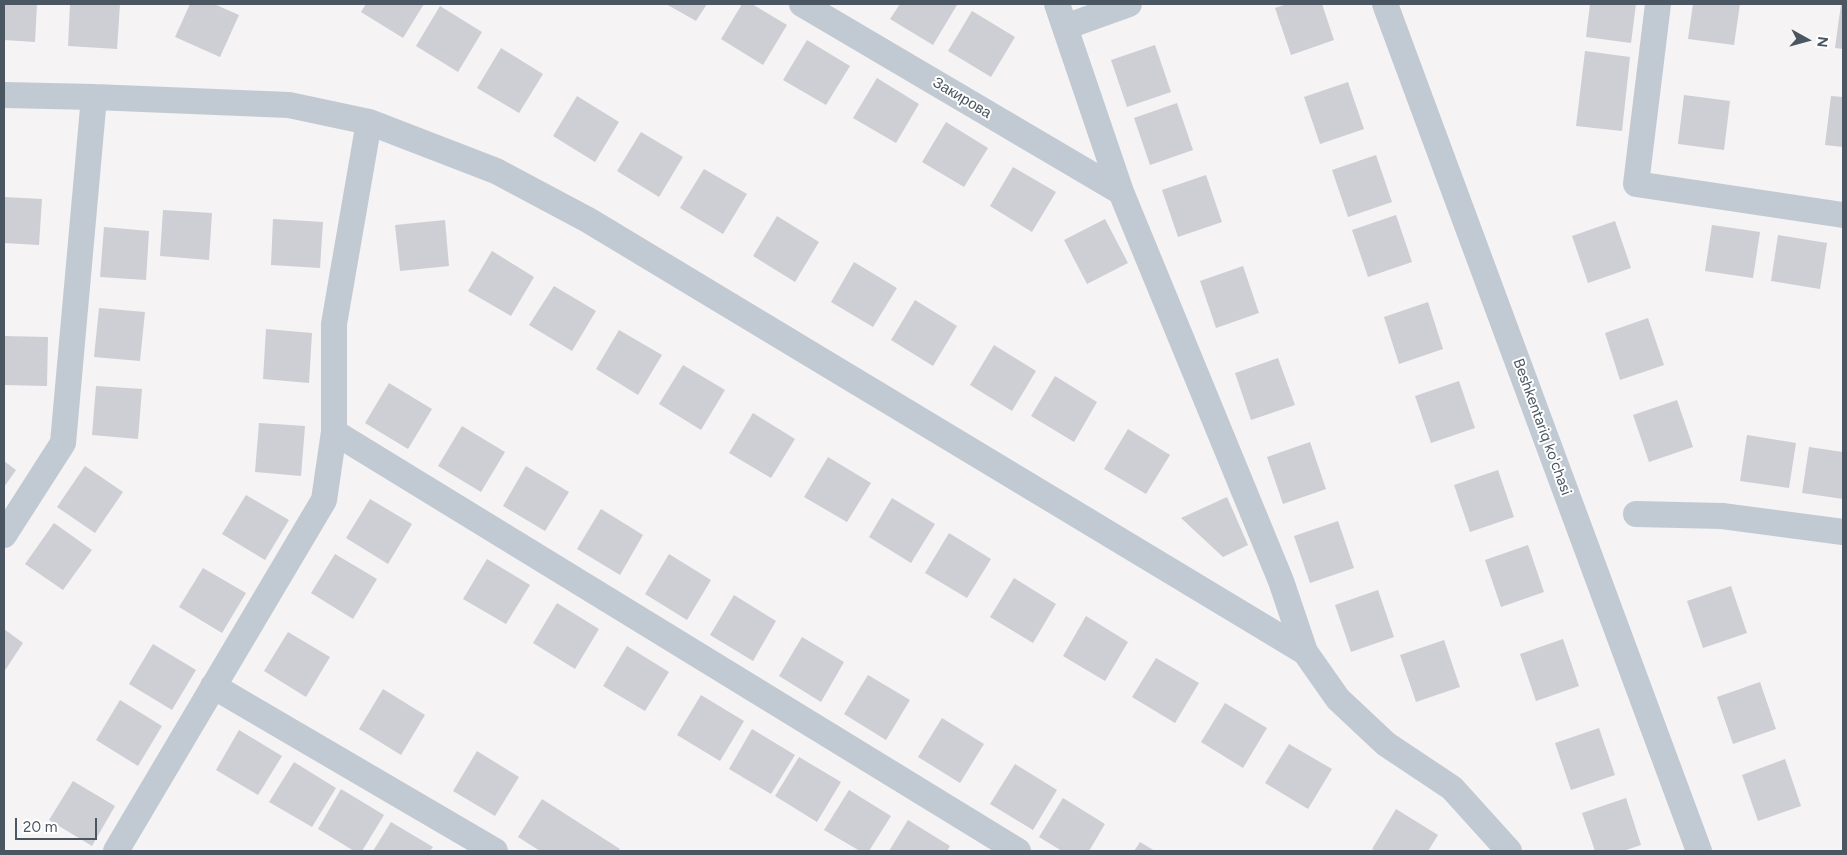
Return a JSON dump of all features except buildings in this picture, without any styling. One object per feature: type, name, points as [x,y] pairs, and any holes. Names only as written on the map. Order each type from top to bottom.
[{"type":"street","name":"Закирова","points":[[802,4],[1121,192]]},
{"type":"street","points":[[1129,4],[1061,15],[1121,192],[1281,581],[1305,652],[1338,699],[1386,744],[1452,788],[1509,851]]},
{"type":"street","name":"Beshkentariq ko'chasi","points":[[1385,4],[1699,851]]},
{"type":"street","points":[[1658,4],[1636,184],[1843,215]]},
{"type":"street","points":[[4,95],[289,105],[369,122],[496,171],[588,220],[1305,652]]},
{"type":"street","points":[[4,535],[63,443],[94,97]]},
{"type":"street","points":[[122,849],[213,686],[324,500],[334,432],[334,324],[369,122]]},
{"type":"street","points":[[334,432],[1018,851]]},
{"type":"street","points":[[1636,514],[1722,516],[1843,532]]},
{"type":"street","points":[[213,686],[495,851]]}]
